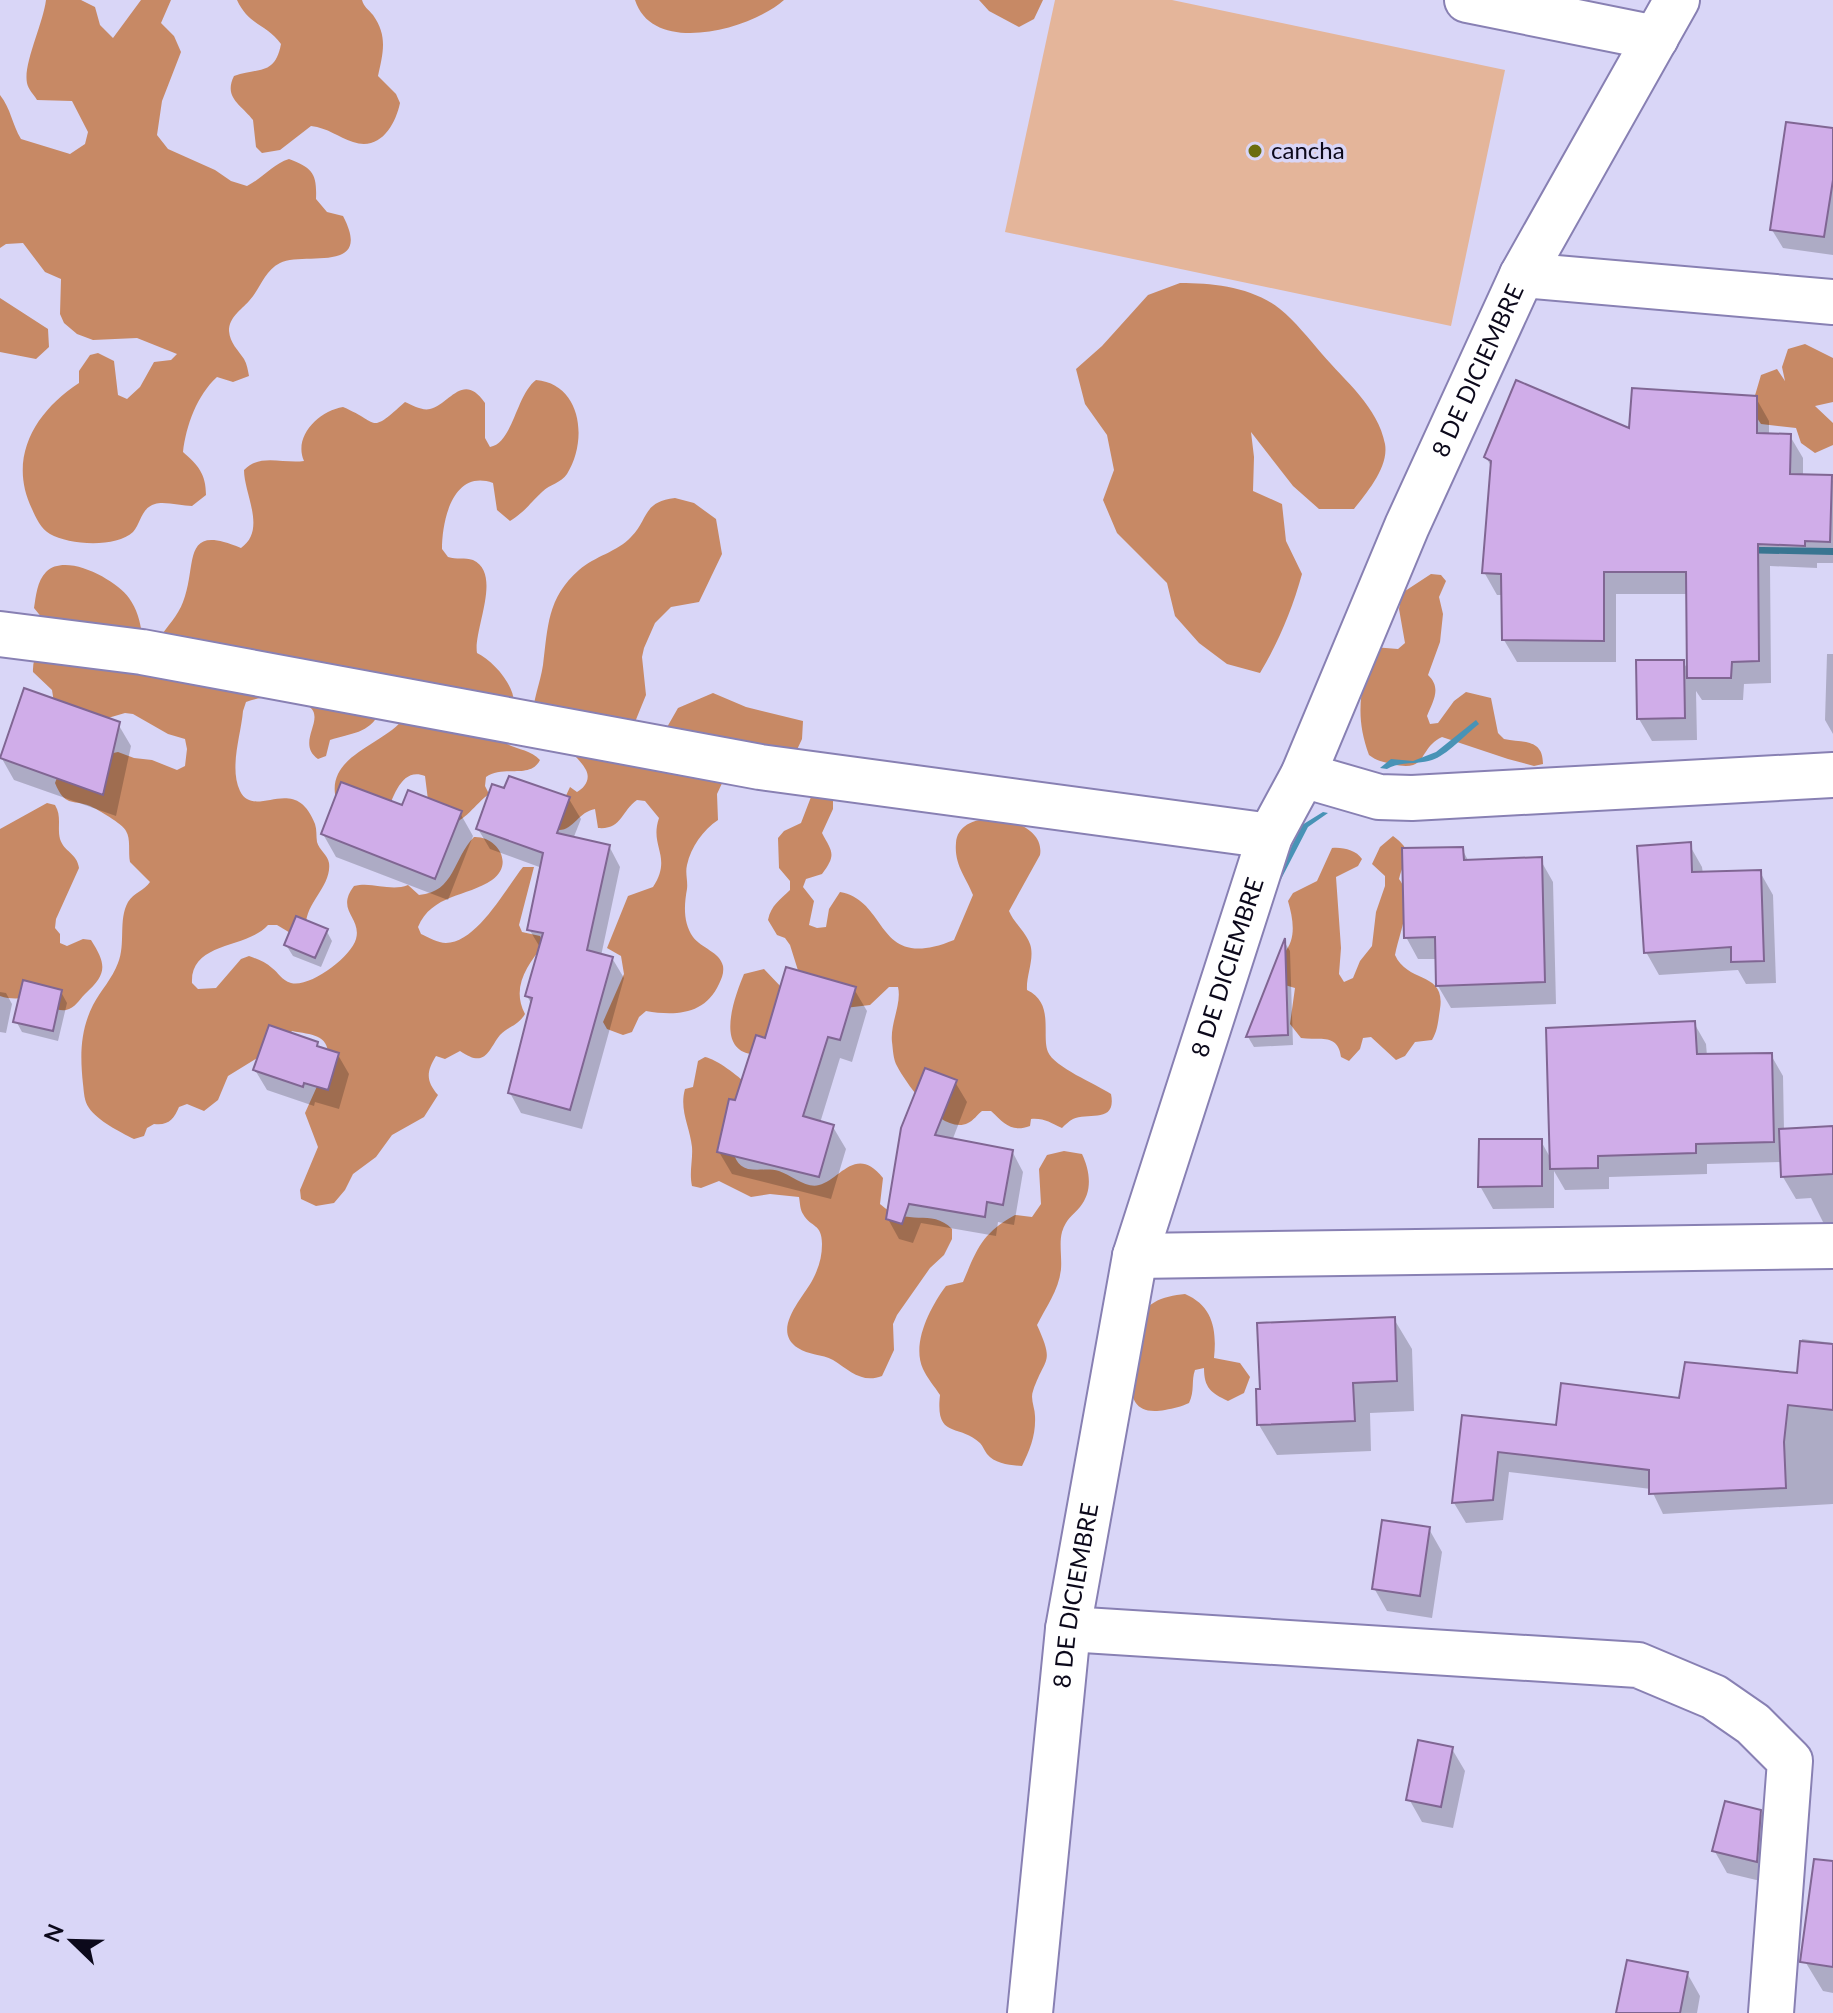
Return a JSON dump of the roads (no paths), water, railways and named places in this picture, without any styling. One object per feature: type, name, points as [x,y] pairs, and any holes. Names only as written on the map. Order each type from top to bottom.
[{"type":"street","points":[[1467,0],[1656,38]]},
{"type":"street","name":"8 DE DICIEMBRE","points":[[1030,2013],[1068,1629],[1135,1256],[1270,836],[1303,775],[1407,526],[1522,275],[1677,0]]},
{"type":"street","points":[[1522,275],[1833,302]]},
{"type":"street","points":[[0,634],[142,652],[760,767],[1270,836]]},
{"type":"street","points":[[1303,775],[1379,797],[1412,798],[1833,775]]},
{"type":"street","points":[[1135,1256],[1833,1246]]},
{"type":"street","points":[[1068,1629],[1638,1665],[1714,1697],[1753,1724],[1790,1761],[1771,2013]]},
{"type":"water","points":[[1690,546],[1833,548],[1833,555],[1689,552]]},
{"type":"water","points":[[1476,720],[1479,724],[1438,758],[1380,768],[1391,759],[1413,761],[1436,752]]},
{"type":"water","points":[[1323,812],[1328,813],[1308,827],[1261,918],[1259,913],[1302,825]]},
{"type":"place","name":"cancha","points":[[1255,151]]}]
